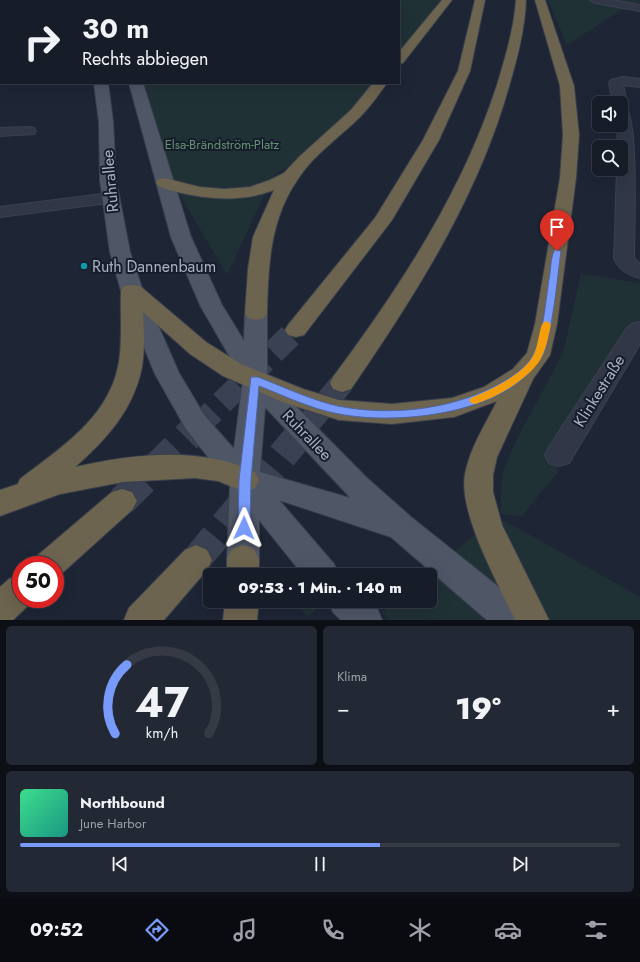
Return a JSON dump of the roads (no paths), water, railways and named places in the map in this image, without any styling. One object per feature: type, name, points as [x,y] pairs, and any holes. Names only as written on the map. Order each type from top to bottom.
[{"type":"highway","points":[[400,59],[447,0]]},
{"type":"highway","points":[[296,330],[382,220],[431,140],[464,72],[480,0]]},
{"type":"highway","points":[[342,383],[408,290],[457,202],[497,107],[512,52],[521,0]]},
{"type":"highway","points":[[532,620],[487,526],[478,492],[479,475],[483,457],[522,375],[538,355],[546,324],[568,178],[571,135],[570,108],[567,86],[540,0]]},
{"type":"highway","points":[[256,313],[258,269],[263,237],[274,208],[290,177],[306,159],[356,113],[379,84]]},
{"type":"highway","points":[[164,183],[185,190],[226,195],[262,189],[290,177]]},
{"type":"highway","points":[[132,290],[198,348],[232,370],[309,402],[339,410],[392,414],[454,407],[493,393],[522,375]]},
{"type":"highway","points":[[12,498],[98,429],[119,398],[127,383],[130,366],[132,290]]},
{"type":"highway","points":[[12,498],[89,476],[144,468],[188,467],[208,469],[225,472],[245,480]]},
{"type":"highway","points":[[59,556],[122,501]]},
{"type":"highway","points":[[141,620],[196,560]]},
{"type":"highway","points":[[0,608],[12,598]]},
{"type":"highway","points":[[240,620],[241,608]]},
{"type":"main road","name":"Ruhrallee","points":[[101,84],[105,116],[110,198],[120,252],[132,290],[174,389],[195,422],[317,568]]},
{"type":"main road","name":"Ruhrallee","points":[[136,84],[181,237],[211,305],[254,380],[357,486],[400,526],[513,620]]},
{"type":"main road","points":[[243,567],[245,480],[254,380],[256,313]]},
{"type":"main road","points":[[245,480],[286,490],[400,526]]},
{"type":"main road","points":[[353,608],[366,620]]},
{"type":"street","points":[[595,0],[640,8]]},
{"type":"street","points":[[619,96],[616,83],[623,81],[640,83]]},
{"type":"street","points":[[0,132],[29,131]]},
{"type":"street","points":[[626,132],[624,258],[626,264],[640,272]]},
{"type":"street","points":[[0,212],[110,198]]},
{"type":"street","name":"Klinkestraße","points":[[559,455],[635,333],[640,329]]},
{"type":"tunnel","points":[[196,428],[296,330]]},
{"type":"tunnel","points":[[305,428],[342,383]]},
{"type":"tunnel","points":[[122,501],[197,427]]},
{"type":"tunnel","points":[[196,560],[306,427]]},
{"type":"place","name":"Ruth Dannenbaum","points":[[84,266]]},
{"type":"park label","name":"Elsa-Brändström-Platz","points":[[222,144]]}]
